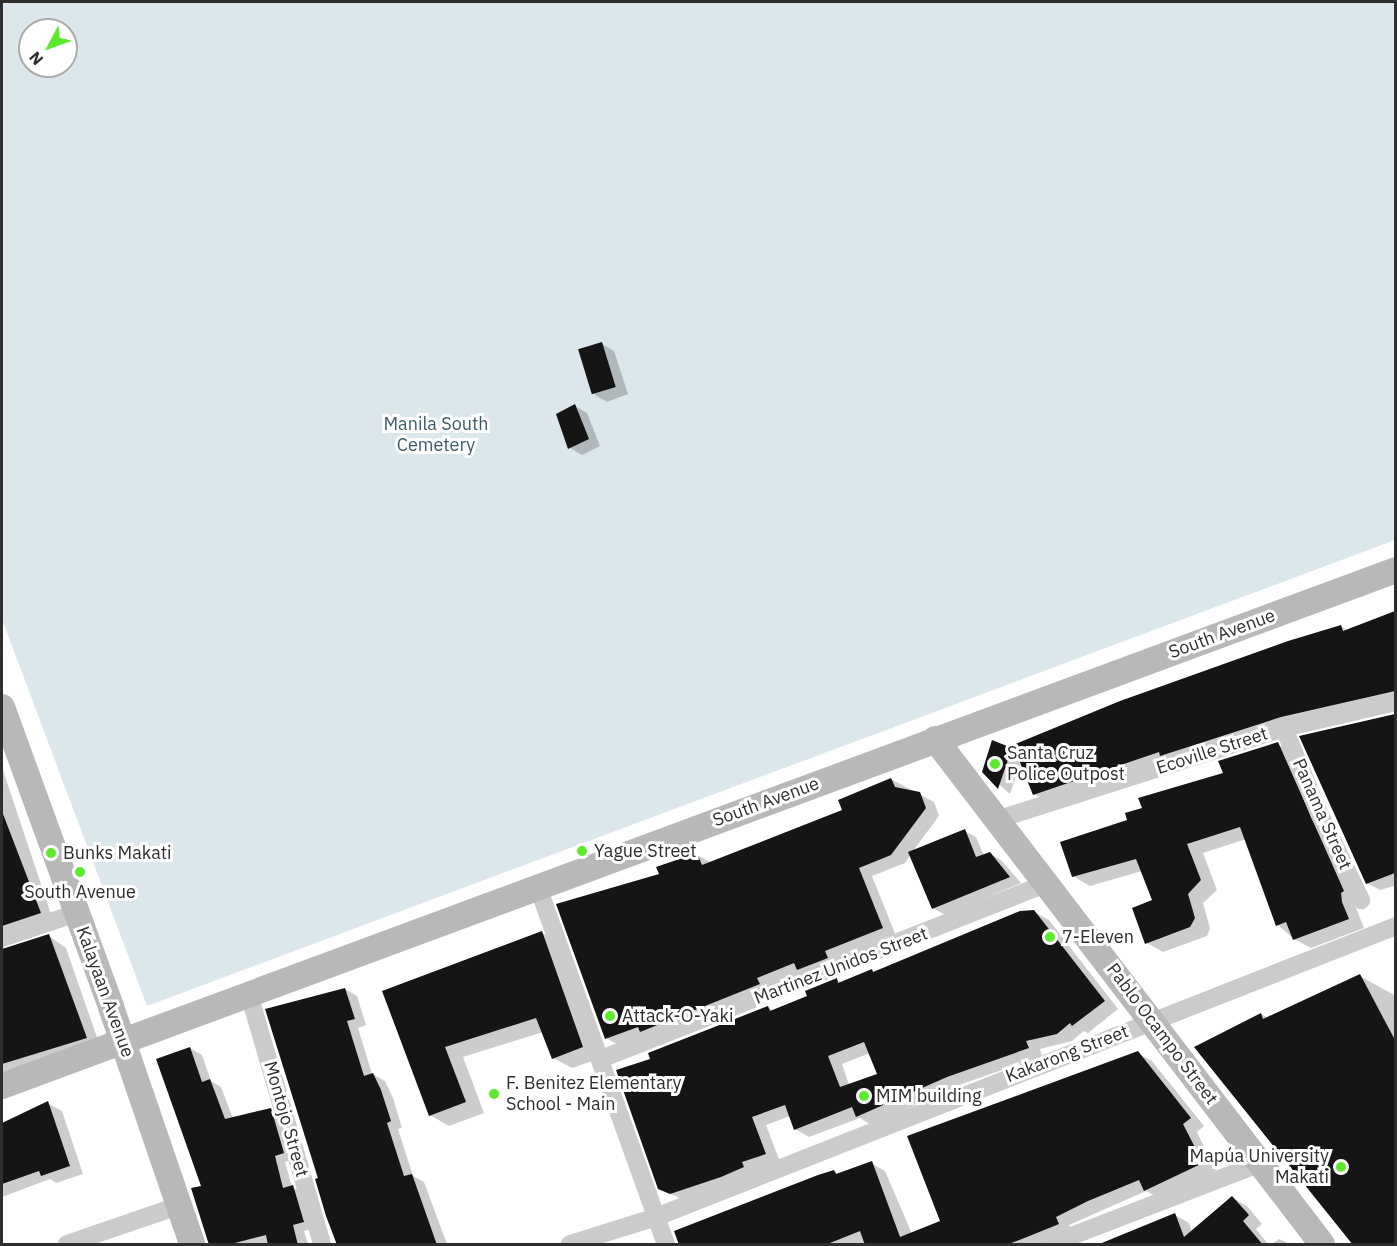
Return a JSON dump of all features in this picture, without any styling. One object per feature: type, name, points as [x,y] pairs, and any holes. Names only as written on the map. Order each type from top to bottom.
[{"type":"main road","name":"South Avenue","points":[[2,1086],[1395,570]]},
{"type":"main road","name":"Kalayaan Avenue","points":[[2,707],[124,1042],[181,1205],[192,1245]]},
{"type":"main road","name":"Pablo Ocampo Street","points":[[935,739],[1153,1021],[1322,1245]]},
{"type":"street","name":"Ecoville Street","points":[[996,820],[1284,728],[1395,702]]},
{"type":"street","name":"Panama Street","points":[[1284,728],[1319,813],[1361,900]]},
{"type":"street","name":"Martinez Unidos Street","points":[[601,1059],[1046,884]]},
{"type":"street","points":[[538,887],[666,1245]]},
{"type":"street","points":[[2,938],[77,913]]},
{"type":"street","name":"Kakarong Street","points":[[570,1245],[656,1216],[1395,926]]},
{"type":"street","name":"Montojo Street","points":[[249,994],[322,1245]]},
{"type":"street","points":[[1051,1245],[1261,1163]]},
{"type":"street","points":[[67,1245],[181,1205]]},
{"type":"green space","name":"Manila South Cemetery","points":[[2,2],[1395,2],[1395,540],[147,1006],[2,619]]},
{"type":"building","points":[[602,342],[616,387],[592,394],[578,349]]},
{"type":"building","points":[[575,404],[589,439],[568,449],[556,414]]},
{"type":"building","points":[[1395,611],[1395,691],[1281,717],[1160,756],[1159,752],[1033,795],[1013,745],[1120,701],[1288,641],[1341,625],[1343,631]]},
{"type":"building","points":[[1395,714],[1395,873],[1366,884],[1299,736]]},
{"type":"building","name":"Santa Cruz Police Outpost","points":[[992,740],[1012,748],[998,789],[982,772]]},
{"type":"building","points":[[1278,742],[1344,891],[1341,893],[1342,902],[1349,919],[1293,940],[1286,922],[1276,926],[1240,827],[1187,844],[1201,880],[1188,894],[1195,918],[1190,927],[1145,944],[1132,908],[1152,900],[1136,859],[1072,877],[1060,842],[1127,820],[1125,813],[1142,808],[1138,798],[1223,773],[1218,761]]},
{"type":"building","points":[[891,778],[895,787],[920,792],[926,808],[891,855],[859,868],[883,928],[825,951],[828,958],[797,970],[794,963],[757,978],[760,984],[640,1032],[638,1027],[605,1039],[556,904],[659,874],[656,867],[697,853],[702,865],[842,810],[838,800]]},
{"type":"building","points":[[2,815],[41,913],[2,926]]},
{"type":"building","points":[[965,829],[976,857],[990,852],[1010,877],[932,909],[908,852]]},
{"type":"building","points":[[1034,910],[1105,1001],[1072,1026],[1070,1023],[1057,1034],[1026,1041],[1029,1048],[947,1077],[856,1117],[852,1107],[794,1130],[785,1105],[752,1117],[766,1154],[742,1162],[744,1167],[721,1177],[670,1194],[658,1189],[616,1070],[650,1059],[648,1053],[768,1006],[770,1011],[807,996],[805,991],[837,978],[838,983],[872,969],[873,972],[1020,911]],"holes":[[[864,1042],[877,1074],[840,1087],[828,1056]]]},
{"type":"building","points":[[542,931],[583,1047],[552,1059],[536,1018],[445,1047],[466,1102],[429,1116],[382,991]]},
{"type":"building","points":[[49,934],[87,1038],[2,1064],[2,949]]},
{"type":"building","name":"Mapúa University Makati","points":[[1360,974],[1395,1040],[1395,1245],[1353,1245],[1194,1047],[1261,1013],[1263,1019]]},
{"type":"building","points":[[345,988],[355,1019],[347,1021],[364,1076],[373,1073],[381,1090],[391,1121],[387,1123],[404,1176],[412,1174],[437,1245],[337,1245],[326,1216],[315,1179],[318,1178],[265,1009]]},
{"type":"building","points":[[190,1047],[202,1082],[210,1079],[225,1119],[271,1108],[284,1153],[275,1156],[283,1188],[293,1185],[304,1222],[293,1225],[298,1245],[268,1245],[266,1235],[227,1245],[209,1245],[191,1188],[201,1186],[156,1059]]},
{"type":"building","points":[[1138,1051],[1191,1118],[1183,1124],[1203,1163],[1144,1191],[1139,1180],[1056,1217],[1059,1224],[1006,1245],[865,1245],[860,1231],[825,1245],[679,1245],[674,1231],[818,1175],[834,1170],[836,1174],[872,1161],[900,1237],[940,1221],[907,1136]]},
{"type":"building","points":[[48,1101],[70,1166],[41,1176],[39,1171],[2,1184],[2,1123]]},
{"type":"building","points":[[1232,1196],[1249,1215],[1243,1221],[1263,1245],[1097,1245],[1175,1213],[1184,1237]]},
{"type":"place","name":"Santa Cruz Police Outpost","points":[[995,764]]},
{"type":"place","name":"Yague Street","points":[[582,851]]},
{"type":"place","name":"Bunks Makati","points":[[51,853]]},
{"type":"place","name":"South Avenue","points":[[80,872]]},
{"type":"place","name":"7-Eleven","points":[[1050,937]]},
{"type":"place","name":"Attack-O-Yaki","points":[[610,1016]]},
{"type":"place","name":"F. Benitez Elementary School - Main","points":[[494,1094]]},
{"type":"place","name":"MIM building","points":[[864,1096]]},
{"type":"place","name":"Mapúa University Makati","points":[[1341,1167]]}]
